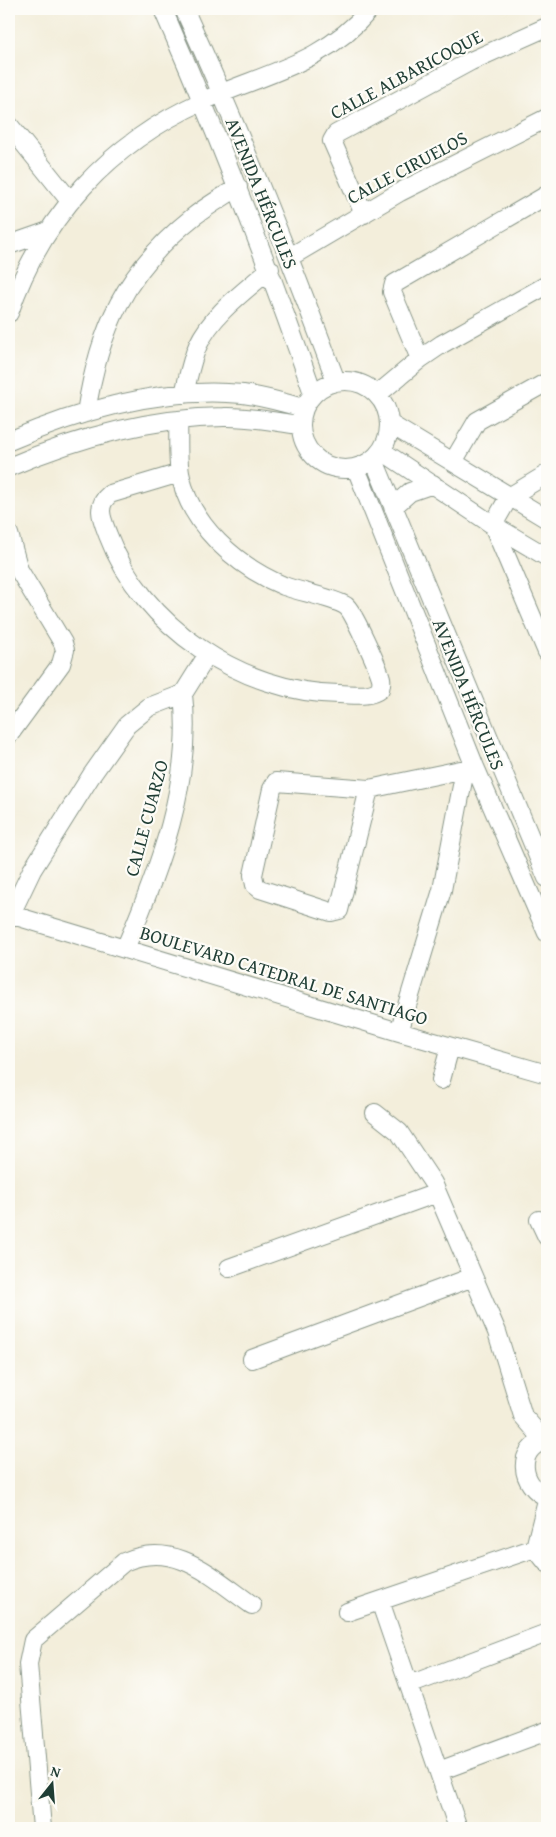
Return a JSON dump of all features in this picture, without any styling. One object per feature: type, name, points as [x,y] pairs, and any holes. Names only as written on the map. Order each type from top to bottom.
[{"type":"street","name":"AVENIDA HÉRCULES","points":[[184,9],[223,94],[290,257],[336,381]]},
{"type":"street","points":[[9,312],[24,275],[46,232],[70,201],[124,147],[148,130],[203,101],[306,60],[337,42],[370,9]]},
{"type":"street","name":"AVENIDA HÉRCULES","points":[[164,12],[238,187],[270,269],[313,393]]},
{"type":"street","name":"CALLE ALBARICOQUE","points":[[364,214],[332,141],[336,134],[471,61],[547,27]]},
{"type":"street","name":"CALLE CIRUELOS","points":[[290,257],[400,192],[547,118]]},
{"type":"street","points":[[9,125],[15,141],[70,201]]},
{"type":"street","points":[[86,413],[92,372],[104,334],[129,284],[158,247],[194,216],[238,187]]},
{"type":"street","points":[[420,359],[392,292],[394,284],[547,195]]},
{"type":"street","points":[[9,245],[46,232]]},
{"type":"street","points":[[184,394],[192,362],[208,328],[221,312],[270,269]]},
{"type":"street","points":[[378,394],[420,359],[442,344],[547,285]]},
{"type":"street","points":[[336,381],[359,382],[378,394],[387,408],[390,424],[387,441],[378,455],[356,468],[336,469],[318,460],[305,445],[300,426],[303,408],[313,393],[336,381]]},
{"type":"street","points":[[453,462],[477,421],[547,382]]},
{"type":"street","points":[[9,441],[46,425],[86,413],[145,399],[184,394],[241,394],[303,408]]},
{"type":"street","points":[[9,467],[56,447],[178,420],[237,417],[300,426]]},
{"type":"street","points":[[178,420],[180,473],[188,498],[207,529],[238,560],[266,578],[303,593],[339,603],[350,610],[381,683],[380,689],[375,693],[367,694],[313,694],[267,682],[208,654],[167,624],[135,586],[111,544],[100,514],[103,500],[110,494],[180,473]]},
{"type":"street","points":[[390,424],[547,519]]},
{"type":"street","name":"AVENIDA HÉRCULES","points":[[378,455],[393,506],[411,551],[541,846],[547,878]]},
{"type":"street","points":[[378,455],[433,484],[493,525],[547,557]]},
{"type":"street","name":"AVENIDA HÉRCULES","points":[[356,468],[470,769],[515,858],[547,933]]},
{"type":"street","points":[[493,525],[509,497],[547,474]]},
{"type":"street","points":[[393,506],[410,492],[433,484]]},
{"type":"street","points":[[493,525],[547,652]]},
{"type":"street","points":[[9,534],[14,576],[63,643],[65,650],[61,664],[9,735]]},
{"type":"street","points":[[9,915],[37,862],[90,776],[127,725],[149,707],[183,694],[208,654]]},
{"type":"street","name":"CALLE CUARZO","points":[[125,949],[152,882],[171,823],[186,742],[183,694]]},
{"type":"street","points":[[369,789],[339,910],[331,912],[260,889],[255,885],[253,875],[272,789],[276,782],[369,789],[470,769],[442,890],[398,1032]]},
{"type":"street","points":[[515,858],[541,846]]},
{"type":"street","name":"BOULEVARD CATEDRAL DE SANTIAGO","points":[[9,915],[398,1032],[547,1074]]},
{"type":"street","points":[[441,1080],[450,1047]]},
{"type":"street","points":[[375,1113],[400,1132],[437,1193],[496,1332],[523,1416],[546,1440],[530,1451],[524,1468],[526,1478],[531,1486],[547,1498],[535,1548]]},
{"type":"street","points":[[229,1268],[437,1193]]},
{"type":"street","points":[[540,1220],[547,1237]]},
{"type":"street","points":[[252,1359],[473,1277]]},
{"type":"street","points":[[535,1548],[547,1563]]},
{"type":"street","points":[[347,1612],[535,1548]]},
{"type":"street","points":[[42,1828],[28,1664],[33,1640],[124,1562],[139,1555],[156,1553],[174,1556],[194,1564],[252,1605]]},
{"type":"street","points":[[380,1601],[458,1828]]},
{"type":"street","points":[[408,1685],[547,1633]]},
{"type":"street","points":[[439,1772],[547,1731]]}]
